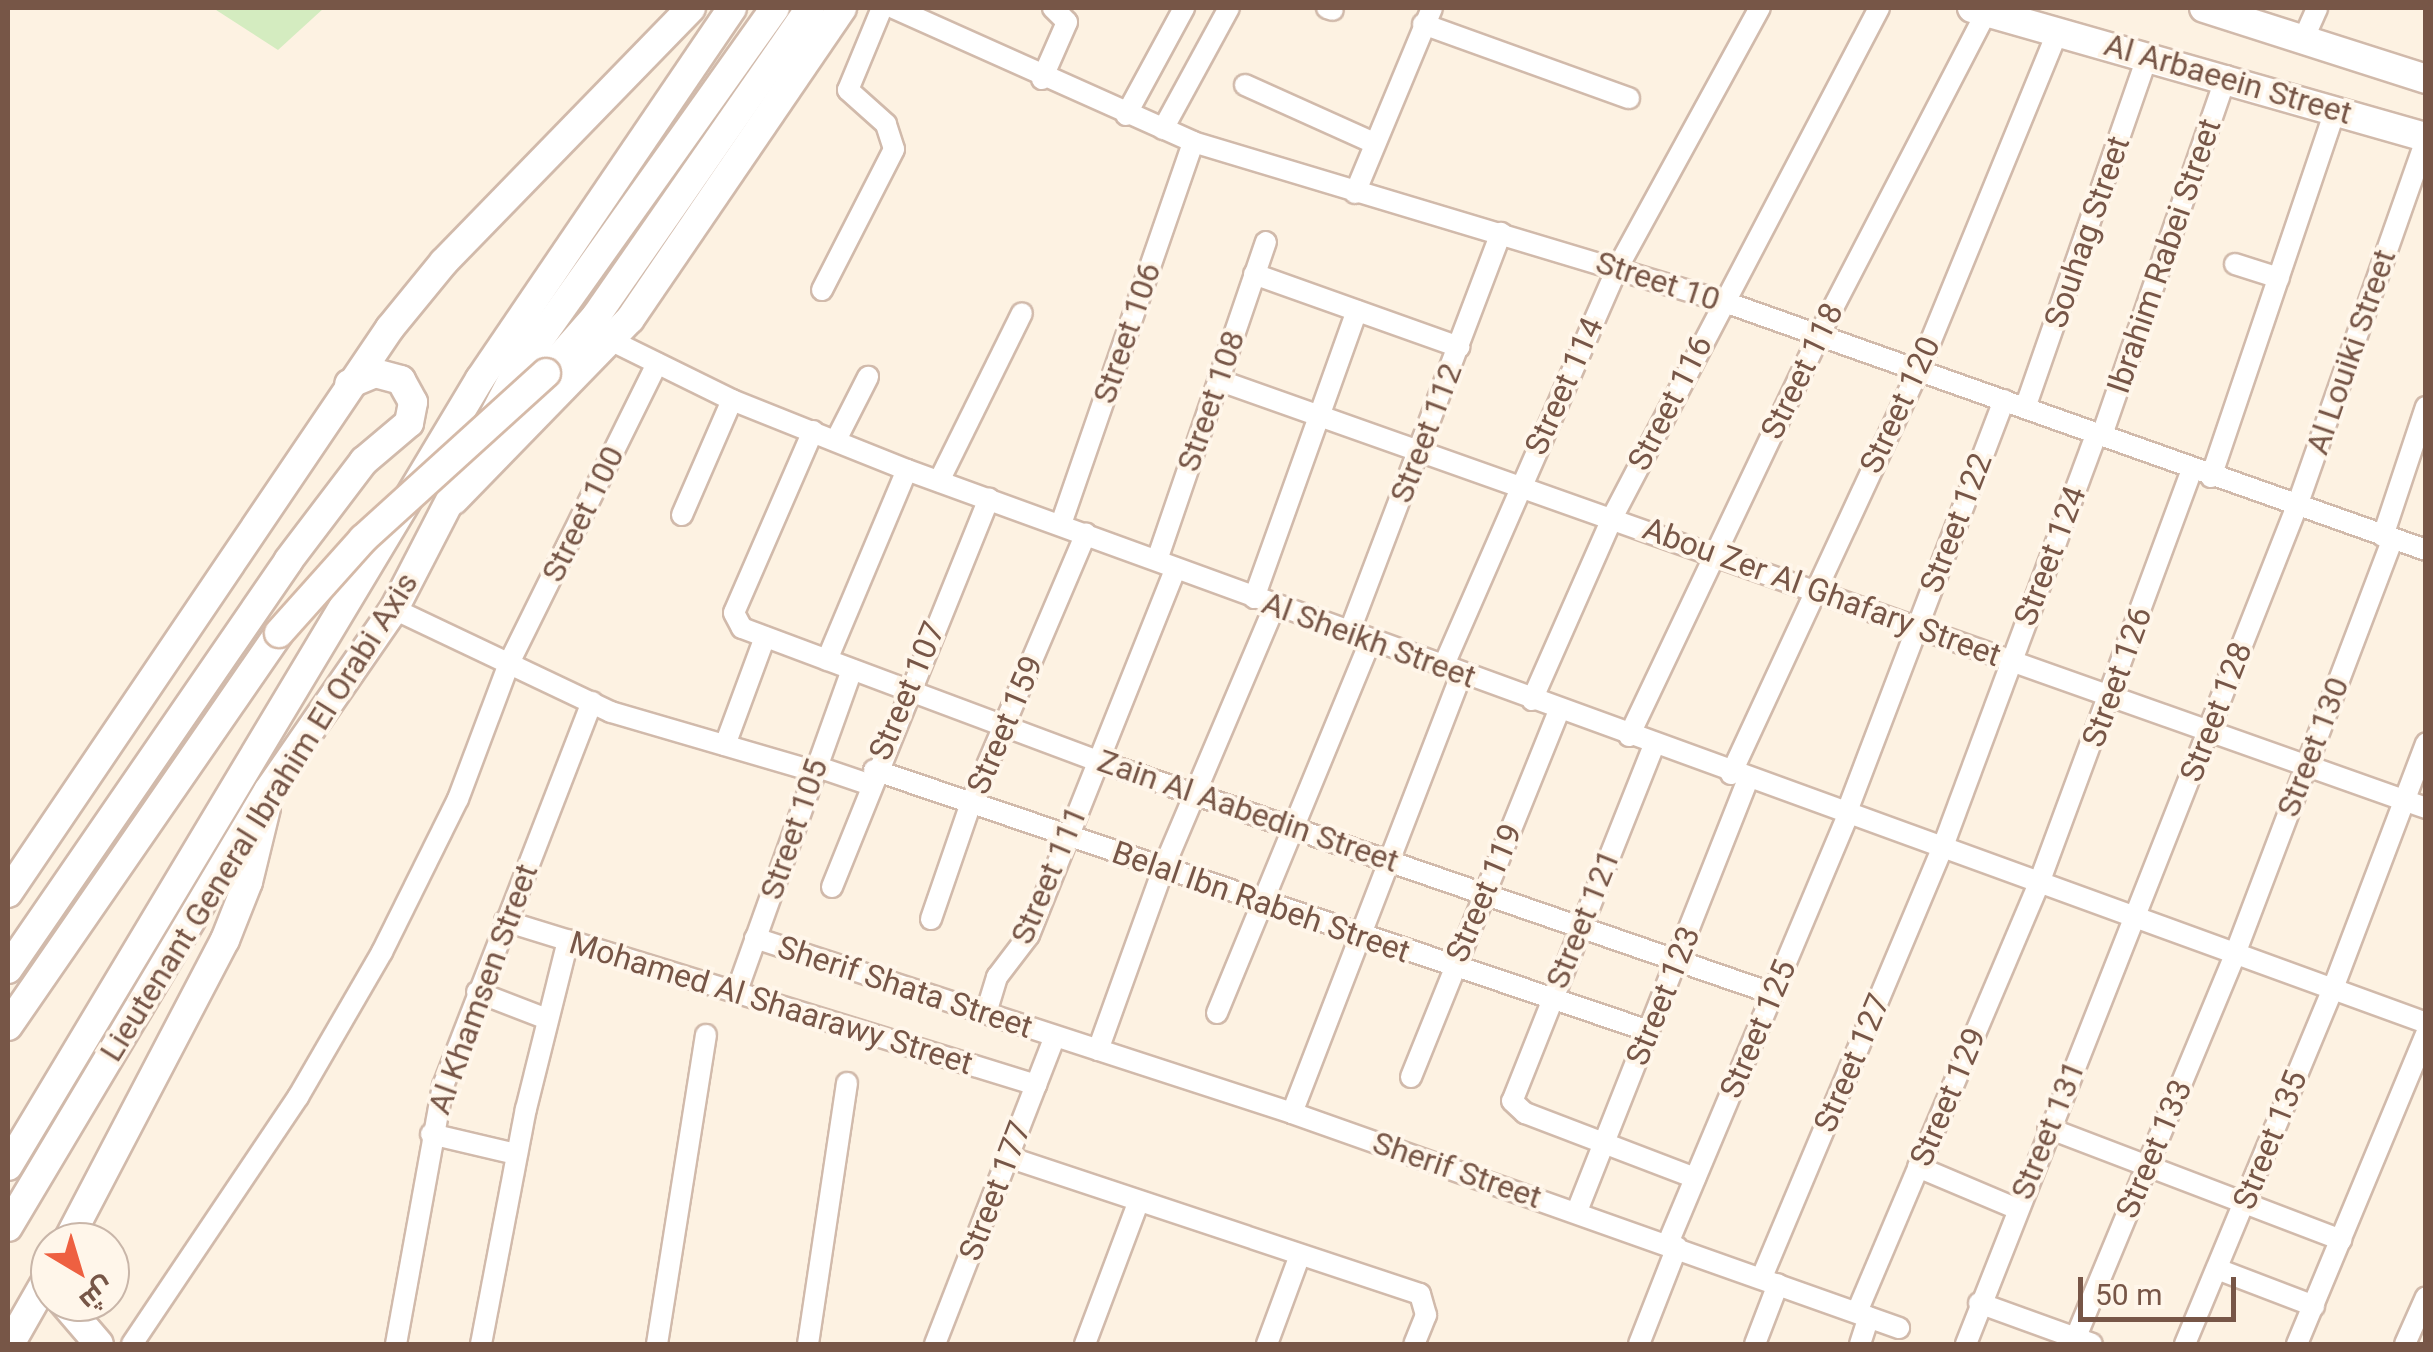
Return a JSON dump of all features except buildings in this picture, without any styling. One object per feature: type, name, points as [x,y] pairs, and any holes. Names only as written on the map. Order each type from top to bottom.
[{"type":"main road","points":[[8,893],[349,384],[444,262],[692,8]]},
{"type":"main road","name":"Lieutenant General Ibrahim El Orabi Axis","points":[[8,1166],[355,595],[480,379],[732,8]]},
{"type":"main road","name":"Lieutenant General Ibrahim El Orabi Axis","points":[[8,1227],[268,792],[394,609],[517,371],[775,8]]},
{"type":"main road","points":[[8,1026],[279,633],[363,539],[546,373],[596,316],[810,8]]},
{"type":"main road","points":[[442,511],[612,342],[842,8]]},
{"type":"main road","name":"Al Arbaeein Street","points":[[2204,8],[2426,80]]},
{"type":"main road","name":"Al Arbaeein Street","points":[[1979,10],[2226,76],[2426,139]]},
{"type":"main road","points":[[8,968],[288,560],[364,461],[412,416],[412,395],[393,375],[374,372],[349,384]]},
{"type":"main road","points":[[288,560],[326,567],[355,595]]},
{"type":"main road","points":[[77,1222],[232,926],[257,852],[268,792]]},
{"type":"main road","points":[[10,1344],[30,1316]]},
{"type":"main road","points":[[81,1322],[98,1344]]},
{"type":"street","points":[[822,290],[894,149],[886,124],[848,90],[882,8]]},
{"type":"street","name":"Street 10","points":[[894,8],[1042,78],[1193,142],[1355,193],[1618,266],[2426,550]]},
{"type":"street","points":[[1042,78],[1067,22],[1053,8]]},
{"type":"street","points":[[1126,114],[1184,8]]},
{"type":"street","points":[[1163,130],[1229,8]]},
{"type":"street","name":"Street 114","points":[[1292,1113],[1389,858],[1519,485],[1618,266],[1760,8]]},
{"type":"street","name":"Street 116","points":[[1532,700],[1612,516],[1879,8]]},
{"type":"street","points":[[2303,40],[2317,8]]},
{"type":"street","name":"Street 118","points":[[1629,736],[1712,554],[1979,10]]},
{"type":"street","points":[[1355,193],[1372,142],[1427,16],[1629,98]]},
{"type":"street","name":"Street 120","points":[[1740,777],[1813,590],[1918,372],[2058,31]]},
{"type":"street","name":"Souhag Street","points":[[2025,408],[2148,56]]},
{"type":"street","name":"Ibrahim Rabei Street","points":[[2099,434],[2226,76]]},
{"type":"street","points":[[1245,85],[1372,142]]},
{"type":"street","name":"Street 126","points":[[2038,883],[2278,278],[2335,110]]},
{"type":"street","name":"Al Louiki Street","points":[[2297,506],[2426,139]]},
{"type":"street","name":"Street 106","points":[[1061,524],[1193,142]]},
{"type":"street","name":"Street 112","points":[[1349,632],[1502,234]]},
{"type":"street","name":"Street 108","points":[[1167,564],[1218,380],[1266,242]]},
{"type":"street","points":[[2235,264],[2278,278]]},
{"type":"street","points":[[1254,274],[1459,346]]},
{"type":"street","points":[[1254,598],[1357,312]]},
{"type":"street","points":[[939,481],[1022,313]]},
{"type":"street","name":"Al Sheikh Street","points":[[612,342],[732,400],[908,470],[1740,777],[2426,1024]]},
{"type":"street","name":"Street 100","points":[[132,1344],[253,1168],[360,994],[458,799],[509,663],[657,364]]},
{"type":"street","points":[[836,440],[868,378]]},
{"type":"street","name":"Abou Zer Al Ghafary Street","points":[[1218,380],[1418,453],[1612,516],[1915,629],[2426,808]]},
{"type":"street","points":[[682,515],[732,400]]},
{"type":"street","name":"Street 122","points":[[1846,815],[2004,400]]},
{"type":"street","name":"Street 130","points":[[2235,954],[2388,538],[2426,408]]},
{"type":"street","name":"Zain Al Aabedin Street","points":[[813,431],[734,612],[742,628],[1098,761],[1389,858],[1774,994]]},
{"type":"street","name":"Street 124","points":[[1942,848],[2099,434]]},
{"type":"street","points":[[828,660],[908,470]]},
{"type":"street","name":"Street 107","points":[[832,887],[871,777],[989,498]]},
{"type":"street","name":"Street 128","points":[[2136,917],[2297,506]]},
{"type":"street","name":"Street 159","points":[[930,919],[972,803],[1086,533]]},
{"type":"street","name":"Street 111","points":[[986,1013],[997,977],[1029,935],[1098,761],[1167,564]]},
{"type":"street","points":[[1098,1050],[1163,869],[1275,605]]},
{"type":"street","name":"Belal Ibn Rabeh Street","points":[[394,609],[592,702],[814,769],[871,777],[972,803],[1649,1031]]},
{"type":"street","points":[[725,745],[765,637]]},
{"type":"street","points":[[1217,1013],[1258,901],[1371,640]]},
{"type":"street","name":"Street 105","points":[[738,988],[852,670]]},
{"type":"street","name":"Al Khamsen Street","points":[[396,1344],[431,1134],[476,992],[592,702]]},
{"type":"street","name":"Street 119","points":[[1410,1077],[1559,710]]},
{"type":"street","name":"Street 135","points":[[2185,1344],[2332,991],[2426,743]]},
{"type":"street","name":"Street 121","points":[[1604,1141],[1525,1113],[1512,1092],[1654,745]]},
{"type":"street","name":"Street 123","points":[[1577,1211],[1678,960],[1740,777]]},
{"type":"street","name":"Street 125","points":[[1638,1344],[1695,1178],[1846,815]]},
{"type":"street","name":"Street 127","points":[[1755,1344],[1770,1281],[1942,848]]},
{"type":"street","name":"Street 129","points":[[1860,1344],[1863,1315],[1918,1167],[2038,883]]},
{"type":"street","name":"Street 131","points":[[1966,1344],[2015,1208],[2136,917]]},
{"type":"street","name":"Mohamed Al Shaarawy Street","points":[[505,921],[738,988],[1036,1086]]},
{"type":"street","name":"Sherif Shata Street","points":[[755,938],[1055,1037]]},
{"type":"street","name":"Al Khamsen Street","points":[[481,1344],[516,1154],[568,940]]},
{"type":"street","name":"Street 133","points":[[2080,1342],[2147,1165],[2235,954]]},
{"type":"street","points":[[476,992],[547,1019]]},
{"type":"street","points":[[2297,1344],[2426,1034]]},
{"type":"street","points":[[656,1344],[706,1036]]},
{"type":"street","name":"Sherif Street","points":[[1055,1037],[1577,1211],[1863,1315]]},
{"type":"street","name":"Street 177","points":[[935,1344],[1055,1037]]},
{"type":"street","points":[[808,1344],[847,1083]]},
{"type":"street","points":[[2048,1128],[2341,1240]]},
{"type":"street","points":[[431,1134],[516,1154]]},
{"type":"street","points":[[1604,1141],[1695,1178]]},
{"type":"street","points":[[1008,1157],[1420,1294],[1426,1315],[1414,1344]]},
{"type":"street","points":[[1918,1167],[2015,1208]]},
{"type":"street","points":[[1085,1344],[1138,1203]]},
{"type":"street","points":[[1267,1344],[1300,1255]]},
{"type":"street","points":[[2217,1269],[2314,1306]]},
{"type":"street","points":[[2405,1344],[2426,1297]]},
{"type":"street","points":[[1979,1304],[2080,1342]]},
{"type":"street","points":[[1863,1315],[1898,1328]]},
{"type":"green space","points":[[213,8],[324,8],[278,50]]}]
